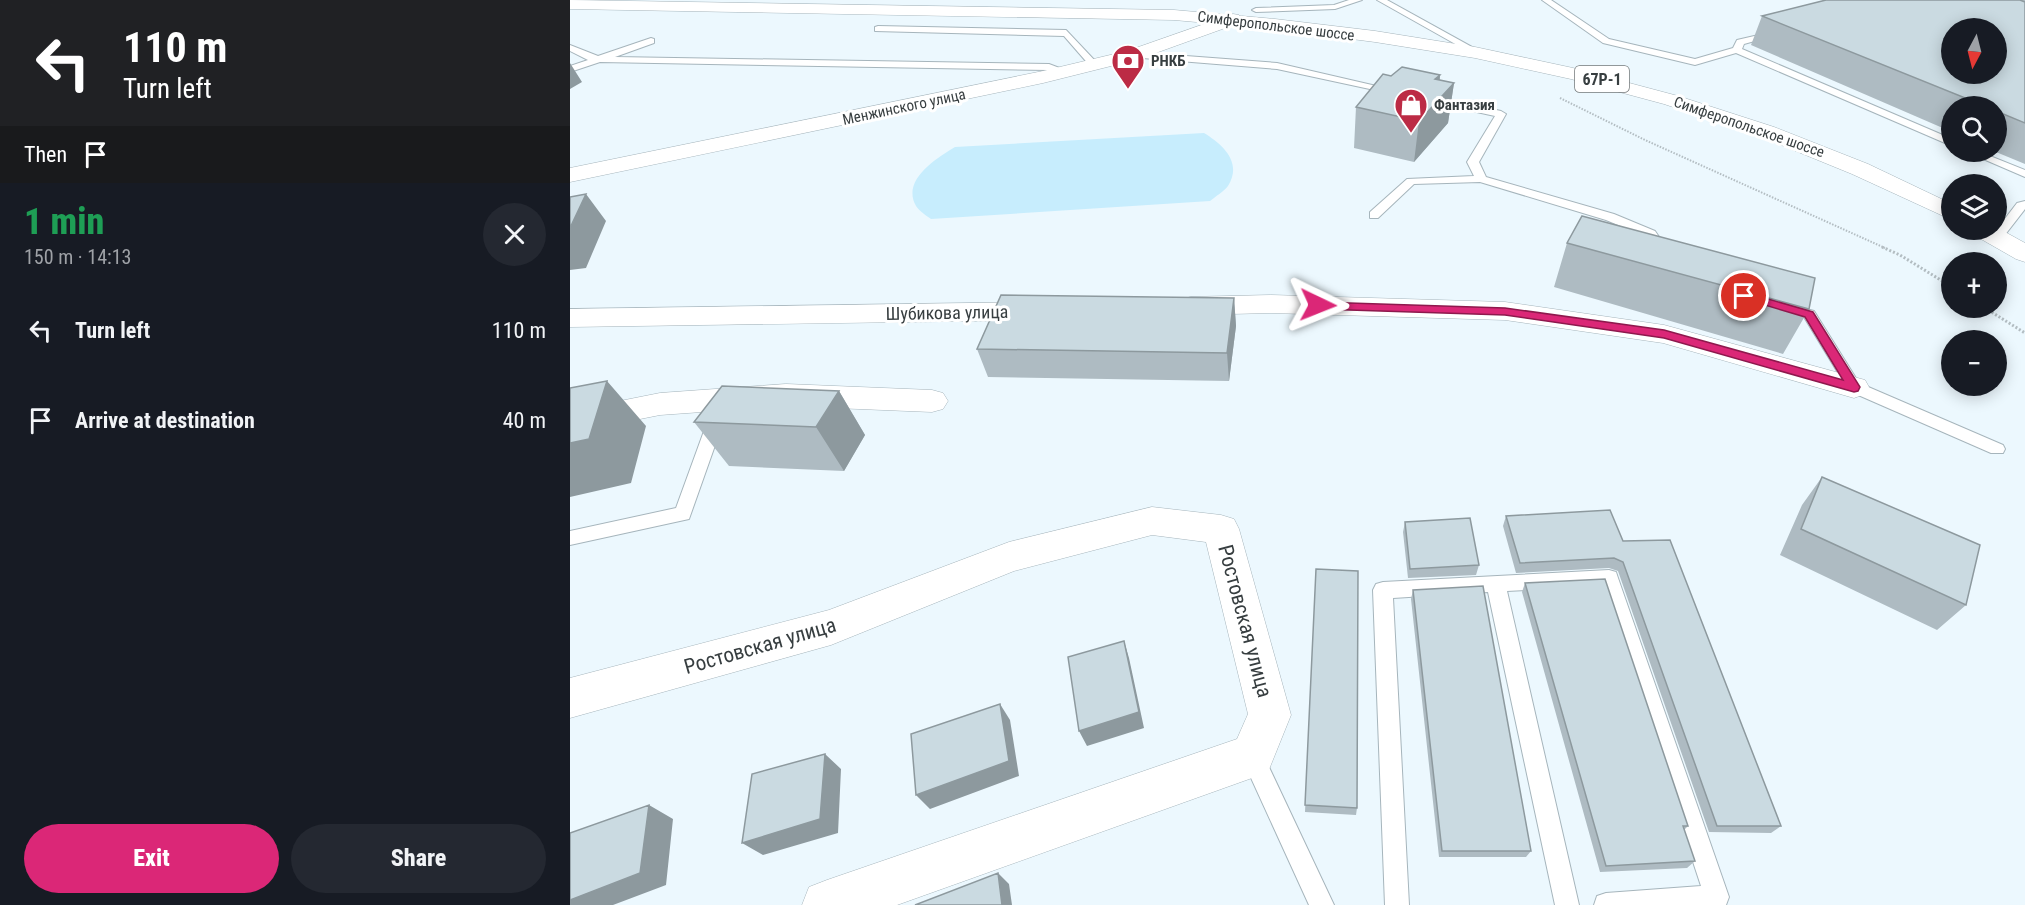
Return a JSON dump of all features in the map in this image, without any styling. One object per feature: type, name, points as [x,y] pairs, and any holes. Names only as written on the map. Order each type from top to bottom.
[{"type":"street","name":"Симферопольское шоссе","points":[[582,3],[1079,11],[1233,19],[1450,47],[1610,81],[1698,107],[1817,149],[1888,179],[1941,207]]},
{"type":"street","name":"Менжинского улица","points":[[570,175],[1065,72],[1133,55],[1233,19]]},
{"type":"street","points":[[2002,240],[2025,254]]},
{"type":"street","points":[[1166,307],[1271,304],[1505,311],[1664,334],[1854,387]]},
{"type":"street","name":"Шубикова улица","points":[[570,318],[1061,310]]},
{"type":"street","points":[[570,422],[660,404],[786,395],[932,400]]},
{"type":"street","name":"Ростовская улица","points":[[570,698],[831,627],[1009,557],[1152,521],[1221,529],[1270,715],[1252,756]]},
{"type":"street","points":[[826,905],[1252,756]]},
{"type":"lane","points":[[1233,19],[1273,0]]},
{"type":"lane","points":[[1291,0],[1312,7]]},
{"type":"lane","points":[[1256,10],[1335,7],[1358,0]]},
{"type":"lane","points":[[1381,0],[1476,52]]},
{"type":"lane","points":[[1546,0],[1606,41],[1695,62],[1737,50],[1941,138]]},
{"type":"lane","points":[[878,29],[1066,33],[1094,65]]},
{"type":"lane","points":[[1737,50],[1740,42],[1784,31]]},
{"type":"lane","points":[[570,69],[651,41]]},
{"type":"lane","points":[[570,48],[595,59],[1049,67],[1065,72]]},
{"type":"lane","points":[[1133,55],[1277,66],[1501,114],[1473,162],[1481,179]]},
{"type":"lane","points":[[1996,162],[2025,174]]},
{"type":"lane","points":[[1374,215],[1411,181],[1481,179],[1610,217],[1652,234],[1669,260]]},
{"type":"lane","points":[[2007,218],[2025,205]]},
{"type":"lane","points":[[1777,305],[1809,314],[1854,387],[1997,449]]},
{"type":"lane","points":[[570,538],[682,514],[723,399]]},
{"type":"lane","points":[[1397,905],[1383,591],[1609,578],[1717,897],[1606,905]]},
{"type":"lane","points":[[1496,584],[1567,905]]},
{"type":"lane","points":[[1252,756],[1323,905]]},
{"type":"path","points":[[1555,95],[1645,140],[1900,255],[1941,280]]},
{"type":"path","points":[[2001,318],[2025,333]]},
{"type":"shaded area","points":[[1204,133],[1223,148],[1232,162],[1233,169],[1228,186],[1210,201],[931,219],[917,208],[913,196],[913,187],[923,171],[955,147]]},
{"type":"building","points":[[1826,0],[2020,0],[2025,2],[2025,123],[2007,116],[2007,96],[1960,96],[1762,16]]},
{"type":"building","points":[[1402,67],[1440,75],[1435,79],[1454,83],[1419,121],[1356,107],[1383,74],[1391,76]]},
{"type":"building","points":[[586,194],[570,228],[570,197]]},
{"type":"building","points":[[1582,216],[1815,278],[1809,309],[1567,243]]},
{"type":"building","points":[[1001,295],[1234,298],[1227,353],[977,349]]},
{"type":"building","points":[[607,381],[589,439],[570,443],[570,388]]},
{"type":"building","points":[[722,386],[839,391],[816,427],[694,422]]},
{"type":"building","points":[[1822,477],[1980,545],[1966,605],[1801,529]]},
{"type":"building","points":[[1610,510],[1623,541],[1670,540],[1781,826],[1717,826],[1623,562],[1614,558],[1520,563],[1506,516]]},
{"type":"building","points":[[1470,518],[1479,565],[1410,569],[1405,522]]},
{"type":"building","points":[[1316,569],[1358,571],[1357,808],[1305,805]]},
{"type":"building","points":[[1605,579],[1688,826],[1683,826],[1695,861],[1606,866],[1525,583]]},
{"type":"building","points":[[1483,586],[1531,851],[1442,851],[1413,590]]},
{"type":"building","points":[[1124,641],[1139,712],[1079,731],[1068,657]]},
{"type":"building","points":[[1000,704],[1009,761],[916,795],[911,734]]},
{"type":"building","points":[[825,754],[820,819],[742,843],[752,774]]},
{"type":"building","points":[[649,805],[640,873],[570,900],[570,833]]},
{"type":"building","points":[[998,873],[1002,905],[915,905]]},
{"type":"place","name":"РНКБ","points":[[1128,90]]},
{"type":"place","name":"Фантазия","points":[[1411,134]]},
{"type":"route","points":[[1318,305],[1505,311],[1664,334],[1854,387],[1809,314],[1744,296]]}]
